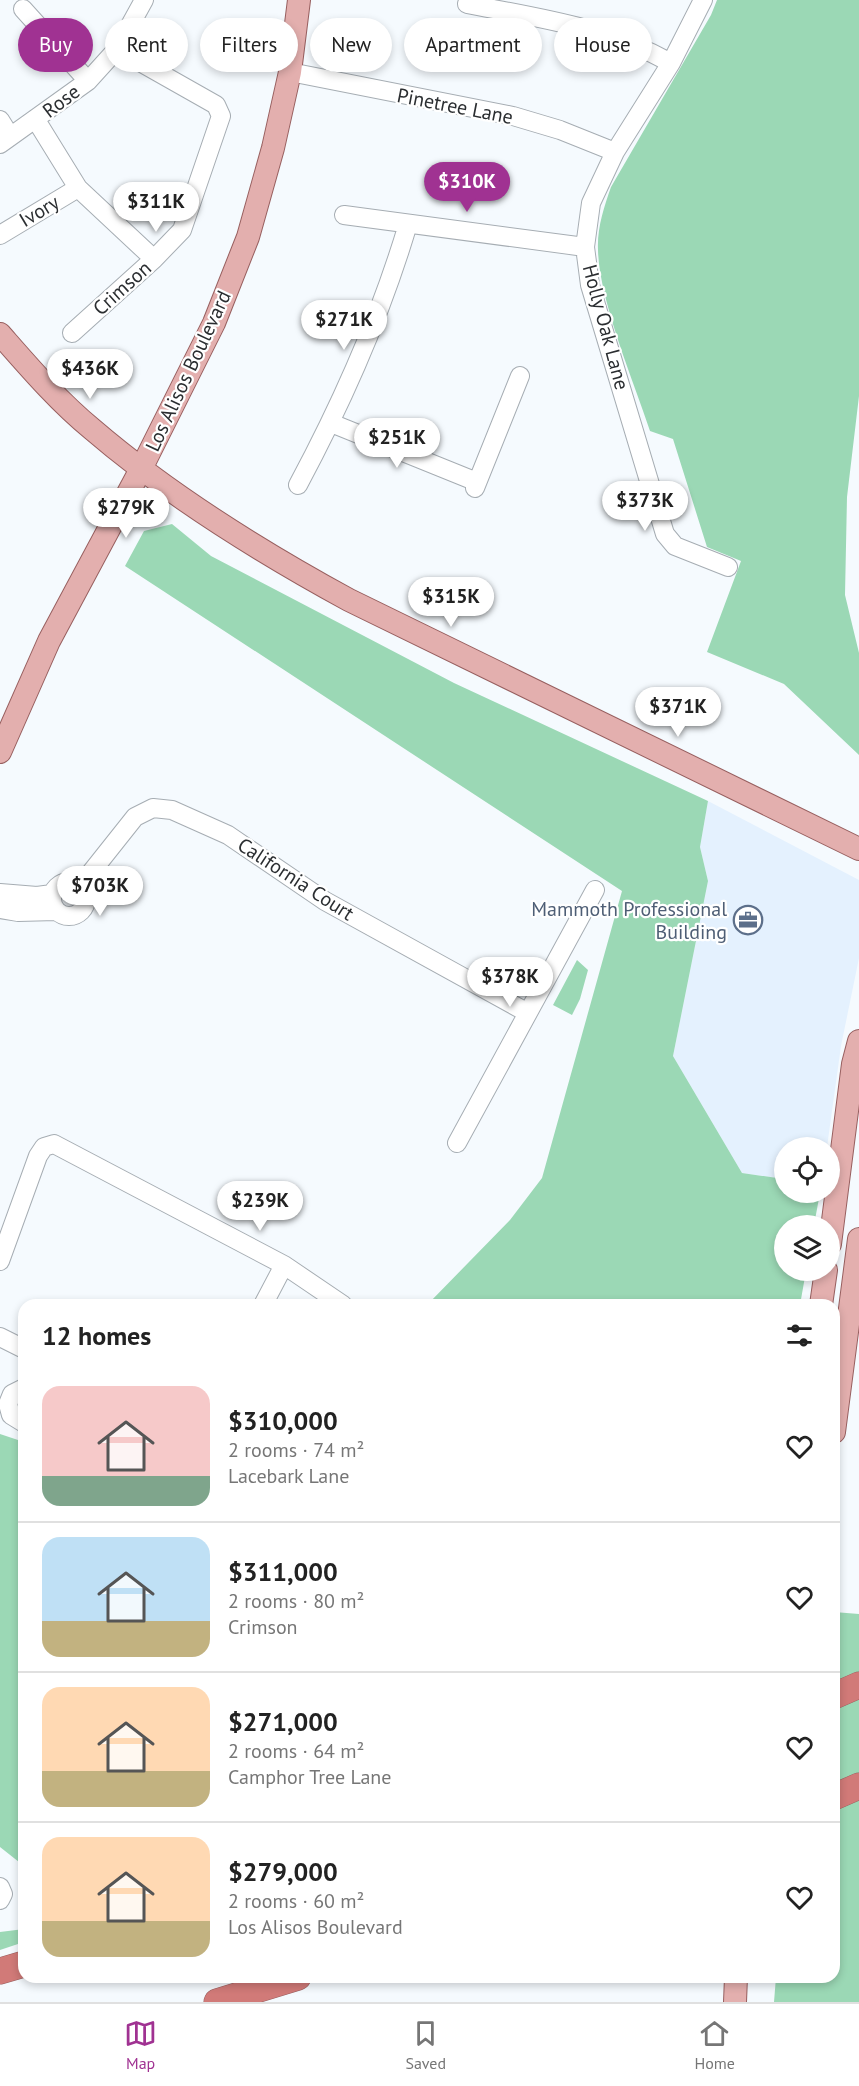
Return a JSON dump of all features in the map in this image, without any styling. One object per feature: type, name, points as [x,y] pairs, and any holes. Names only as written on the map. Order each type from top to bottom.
[{"type":"highway","points":[[840,1693],[859,1685]]},
{"type":"highway","points":[[840,1794],[859,1786]]},
{"type":"highway","points":[[0,1971],[18,1966]]},
{"type":"highway","points":[[217,2002],[279,1983]]},
{"type":"main road","name":"Los Alisos Boulevard","points":[[297,18],[299,0]]},
{"type":"main road","name":"Los Alisos Boulevard","points":[[0,752],[49,641],[141,469],[214,323],[248,237],[291,72]]},
{"type":"main road","points":[[0,334],[42,381],[90,428],[141,469],[279,562],[349,600],[859,849]]},
{"type":"main road","points":[[834,1215],[853,1065],[859,1041]]},
{"type":"main road","points":[[840,1386],[859,1239]]},
{"type":"main road","points":[[822,1299],[824,1281]]},
{"type":"main road","points":[[735,2002],[736,1983]]},
{"type":"street","name":"Rose","points":[[134,18],[144,0]]},
{"type":"street","name":"Holly Oak Lane","points":[[703,0],[671,63],[615,152],[591,203],[585,247],[590,285],[665,534],[675,546],[728,567]]},
{"type":"street","points":[[467,4],[592,29],[638,45],[671,63]]},
{"type":"street","points":[[23,9],[88,81]]},
{"type":"street","name":"Rose","points":[[3,140],[36,120],[88,81],[105,62]]},
{"type":"street","name":"Crimson","points":[[72,333],[173,242],[185,223],[221,116],[216,105],[158,72]]},
{"type":"street","name":"Pinetree Lane","points":[[291,72],[513,116],[560,130],[615,152]]},
{"type":"street","points":[[0,120],[3,140]]},
{"type":"street","points":[[36,120],[78,188],[154,259]]},
{"type":"street","name":"Ivory","points":[[0,235],[78,188]]},
{"type":"street","points":[[344,215],[585,247]]},
{"type":"street","points":[[298,485],[331,423],[366,345],[408,224]]},
{"type":"street","points":[[331,423],[476,485],[520,376]]},
{"type":"street","name":"California Court","points":[[81,885],[135,818],[153,808],[172,810],[228,835],[325,901],[528,1013]]},
{"type":"street","points":[[0,893],[37,896],[54,902],[70,916],[81,912],[85,907],[87,896],[81,885],[75,882],[63,882],[54,902]]},
{"type":"street","points":[[457,1143],[595,890]]},
{"type":"street","points":[[0,909],[18,912],[54,902]]},
{"type":"street","points":[[0,1261],[38,1156],[44,1148],[54,1144],[284,1265],[335,1299]]},
{"type":"street","points":[[266,1299],[284,1265]]},
{"type":"street","points":[[0,1337],[18,1346]]},
{"type":"street","points":[[0,1887],[3,1894],[0,1900]]},
{"type":"shaded area","points":[[708,801],[859,880],[859,958],[841,1046],[828,1137],[774,1137],[774,1178],[742,1173],[673,1056],[708,881],[700,847]]},
{"type":"green space","points":[[717,0],[859,0],[859,396],[847,497],[845,595],[859,653],[859,755],[784,684],[707,652],[741,561],[707,547],[673,439],[650,431],[618,341],[604,292],[598,250],[599,234],[611,187],[711,15]]},
{"type":"green space","points":[[172,524],[211,556],[454,683],[708,801],[700,847],[708,881],[673,1056],[742,1173],[774,1178],[774,1203],[818,1203],[816,1215],[774,1215],[774,1281],[804,1281],[801,1299],[433,1299],[510,1220],[542,1178],[622,891],[125,566],[144,531]]},
{"type":"green space","points":[[577,960],[588,970],[580,999],[572,1015],[553,1005]]},
{"type":"green space","points":[[0,1434],[18,1440],[18,1861],[0,1847]]},
{"type":"green space","points":[[840,1612],[859,1614],[859,2002],[774,2002],[776,1983],[840,1983]]},
{"type":"green space","points":[[18,1930],[18,1944],[0,1950],[0,1932]]},
{"type":"place","name":"Mammoth Professional Building","points":[[748,920]]}]
